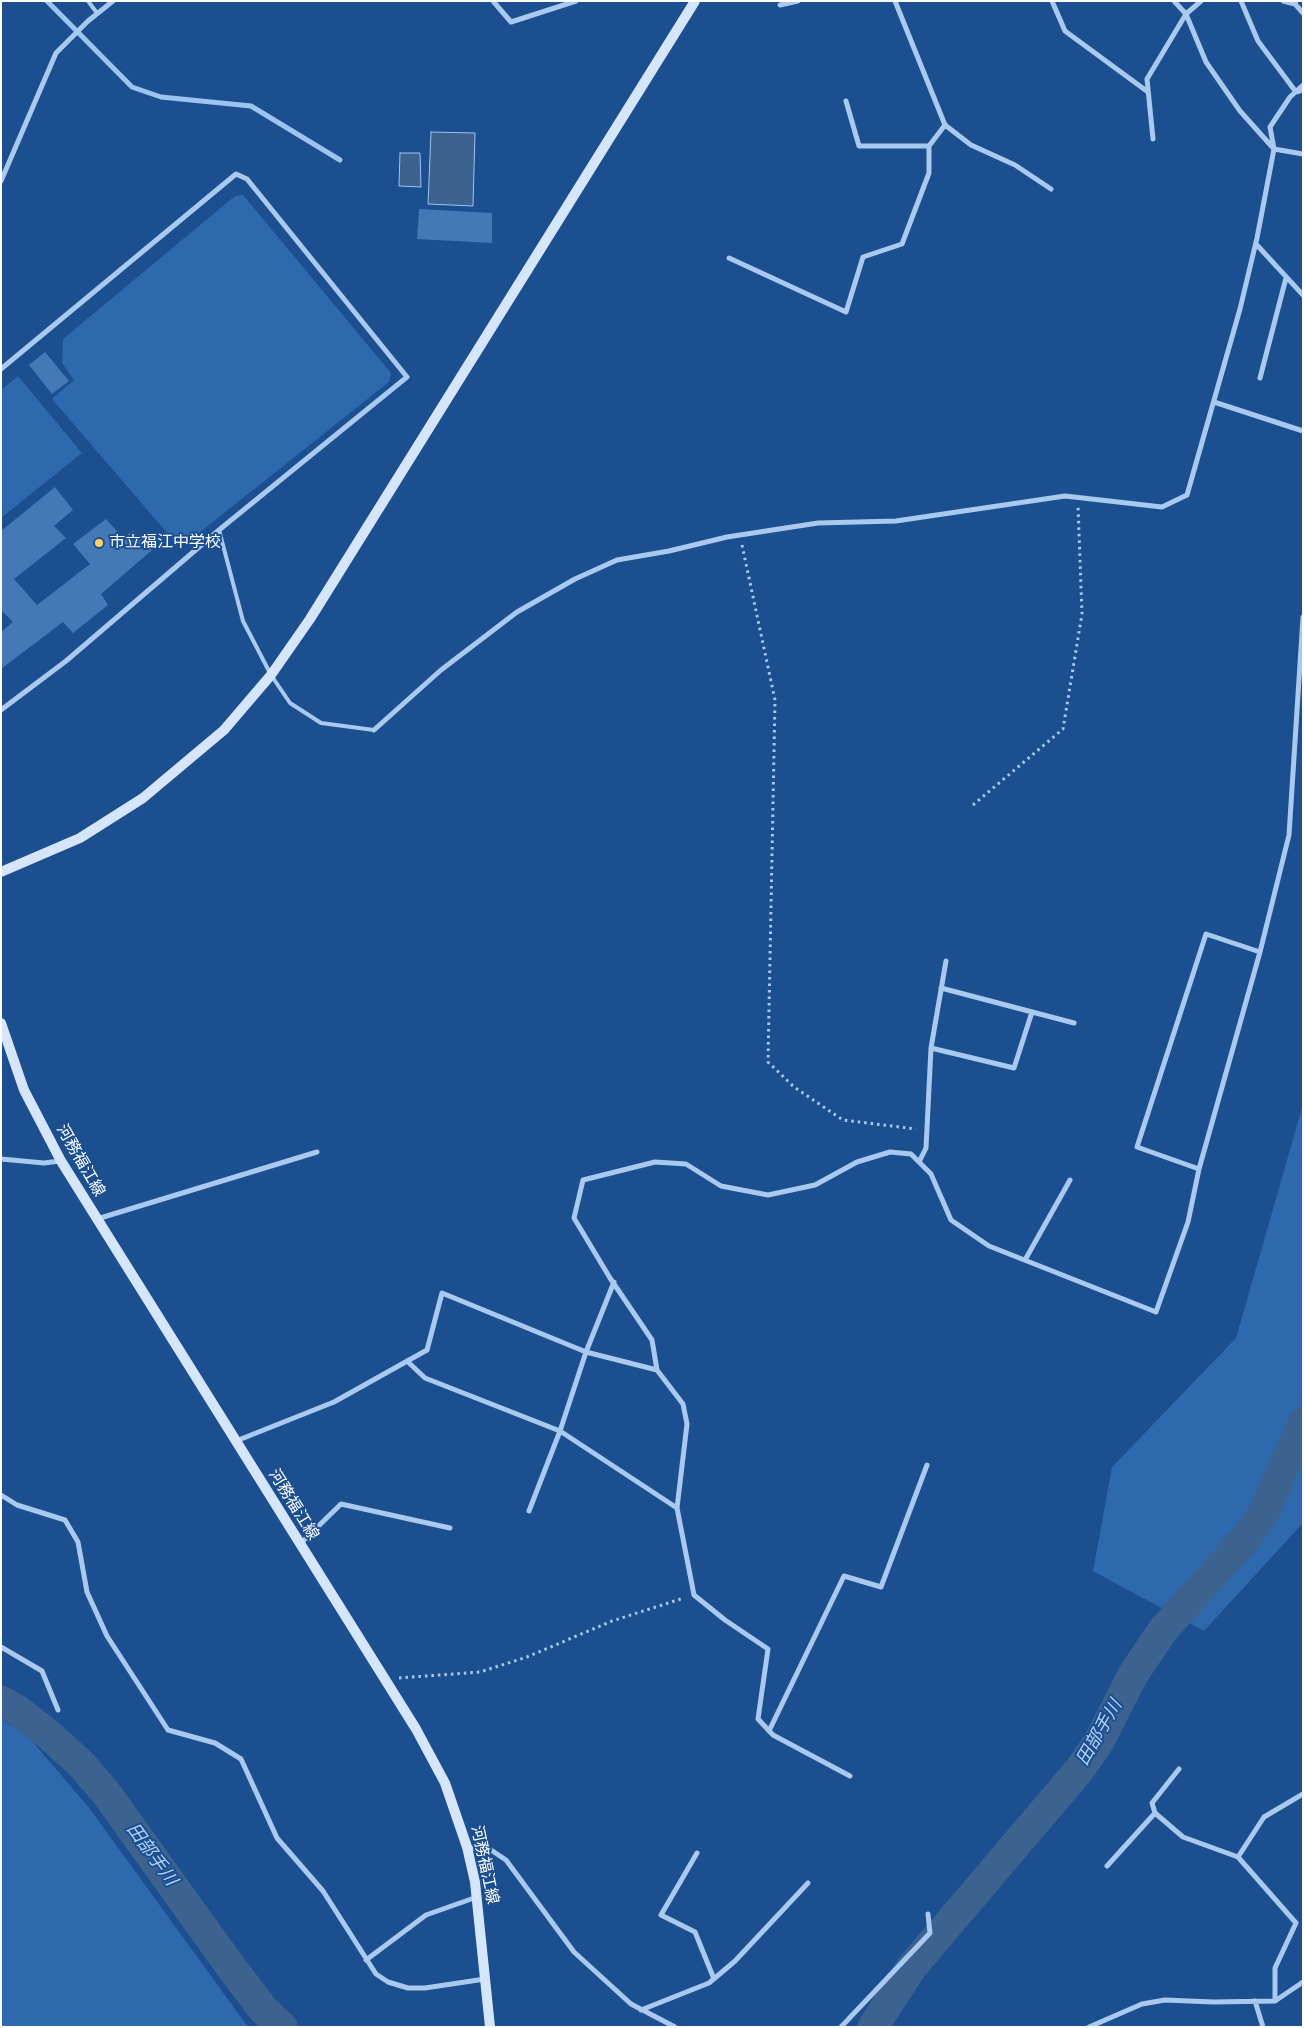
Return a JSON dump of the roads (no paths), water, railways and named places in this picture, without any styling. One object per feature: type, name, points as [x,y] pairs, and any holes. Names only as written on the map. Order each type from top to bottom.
[{"type":"main road","points":[[1,872],[80,838],[143,798],[224,730],[271,675],[315,610],[696,1]]},
{"type":"main road","name":"河務福江線","points":[[1,1023],[24,1090],[61,1161],[387,1681],[445,1783],[467,1847],[477,1897],[490,2027]]},
{"type":"street","points":[[1,181],[56,53],[98,13],[114,1]]},
{"type":"street","points":[[493,1],[511,22],[576,1]]},
{"type":"street","points":[[780,5],[798,1]]},
{"type":"street","points":[[895,1],[946,125],[971,145],[1015,165],[1051,189]]},
{"type":"street","points":[[1052,1],[1065,31],[1148,92]]},
{"type":"street","points":[[1174,1],[1186,14],[1206,62],[1240,111],[1274,149],[1303,154]]},
{"type":"street","points":[[1153,139],[1147,79],[1186,14],[1201,1]]},
{"type":"street","points":[[1241,1],[1258,41],[1296,92]]},
{"type":"street","points":[[1283,1],[1296,3],[1303,13]]},
{"type":"street","points":[[374,730],[441,670],[509,618],[575,579],[617,560],[670,551],[740,535],[818,523],[896,521],[1065,496],[1162,507],[1187,495],[1240,309],[1256,244],[1274,149],[1270,127],[1303,85]]},
{"type":"street","points":[[1296,92],[1303,90]]},
{"type":"street","points":[[846,102],[860,146],[929,146]]},
{"type":"street","points":[[729,258],[846,312],[863,257],[902,244],[928,173],[929,146],[946,125]]},
{"type":"street","points":[[1,369],[236,174],[247,179],[407,377],[219,530],[66,661],[1,710]]},
{"type":"street","points":[[1256,244],[1303,295]]},
{"type":"street","points":[[1260,378],[1286,278]]},
{"type":"street","points":[[1214,402],[1303,431]]},
{"type":"street","points":[[850,1776],[773,1735],[758,1719],[768,1649],[724,1620],[694,1595],[677,1508],[687,1424],[683,1404],[657,1370],[652,1340],[574,1218],[582,1180],[655,1162],[686,1164],[721,1186],[768,1195],[815,1185],[857,1162],[890,1152],[910,1154],[931,1174],[952,1220],[989,1246],[1156,1312],[1188,1222],[1199,1169],[1260,952],[1289,835],[1303,618]]},
{"type":"street","points":[[1199,1169],[1137,1147],[1206,934],[1260,952]]},
{"type":"street","points":[[919,1162],[926,1148],[931,1048],[946,961]]},
{"type":"street","points":[[941,988],[1074,1023]]},
{"type":"street","points":[[931,1048],[1014,1068],[1032,1012]]},
{"type":"street","points":[[96,1219],[317,1152]]},
{"type":"street","points":[[1,1159],[44,1163],[61,1161]]},
{"type":"street","points":[[1025,1260],[1070,1180]]},
{"type":"street","points":[[529,1511],[560,1431],[586,1352],[614,1282]]},
{"type":"street","points":[[236,1441],[334,1402],[426,1350],[442,1293],[586,1352],[657,1370]]},
{"type":"street","points":[[407,1361],[425,1378],[560,1431],[677,1508]]},
{"type":"street","points":[[769,1731],[844,1576],[881,1587],[928,1465]]},
{"type":"street","points":[[1,1495],[17,1505],[65,1520],[78,1542],[86,1592],[106,1636],[168,1730],[215,1743],[241,1759],[276,1838],[323,1891],[376,1974],[408,1988],[425,1988],[485,1979]]},
{"type":"street","points":[[300,1545],[340,1504],[450,1528]]},
{"type":"street","points":[[1,1647],[42,1671],[58,1710]]},
{"type":"street","points":[[1179,1769],[1152,1803],[1155,1813],[1183,1837],[1238,1857],[1296,1923],[1274,1968],[1275,2000]]},
{"type":"street","points":[[1238,1857],[1264,1817],[1303,1794]]},
{"type":"street","points":[[1107,1866],[1155,1813]]},
{"type":"street","points":[[467,1847],[491,1850],[506,1860],[574,1952],[631,2004],[675,2027]]},
{"type":"street","points":[[697,1853],[661,1915],[695,1932],[714,1979]]},
{"type":"street","points":[[641,2010],[714,1979],[735,1961],[808,1884]]},
{"type":"street","points":[[366,1960],[426,1915],[477,1897]]},
{"type":"street","points":[[841,2027],[930,1933],[928,1914]]},
{"type":"street","points":[[1089,2027],[1142,2004],[1165,2000],[1213,2002],[1275,2000],[1303,1982]]},
{"type":"street","points":[[1254,2001],[1263,2027]]},
{"type":"lane","points":[[88,1],[98,13]]},
{"type":"lane","points":[[219,530],[243,621],[271,675],[290,703],[321,723],[374,730]]},
{"type":"waterway","points":[[47,1],[132,87],[161,97],[251,106],[340,160]]},
{"type":"waterway","name":"田部手川","points":[[873,2027],[911,1968],[1080,1769],[1098,1743],[1134,1673],[1163,1630],[1247,1537],[1265,1510],[1303,1423]]},
{"type":"waterway","name":"田部手川","points":[[1,1701],[17,1710],[48,1734],[80,1763],[106,1793],[231,1967],[263,2009],[282,2027]]},
{"type":"place","name":"市立福江中学校","points":[[99,543]]}]
